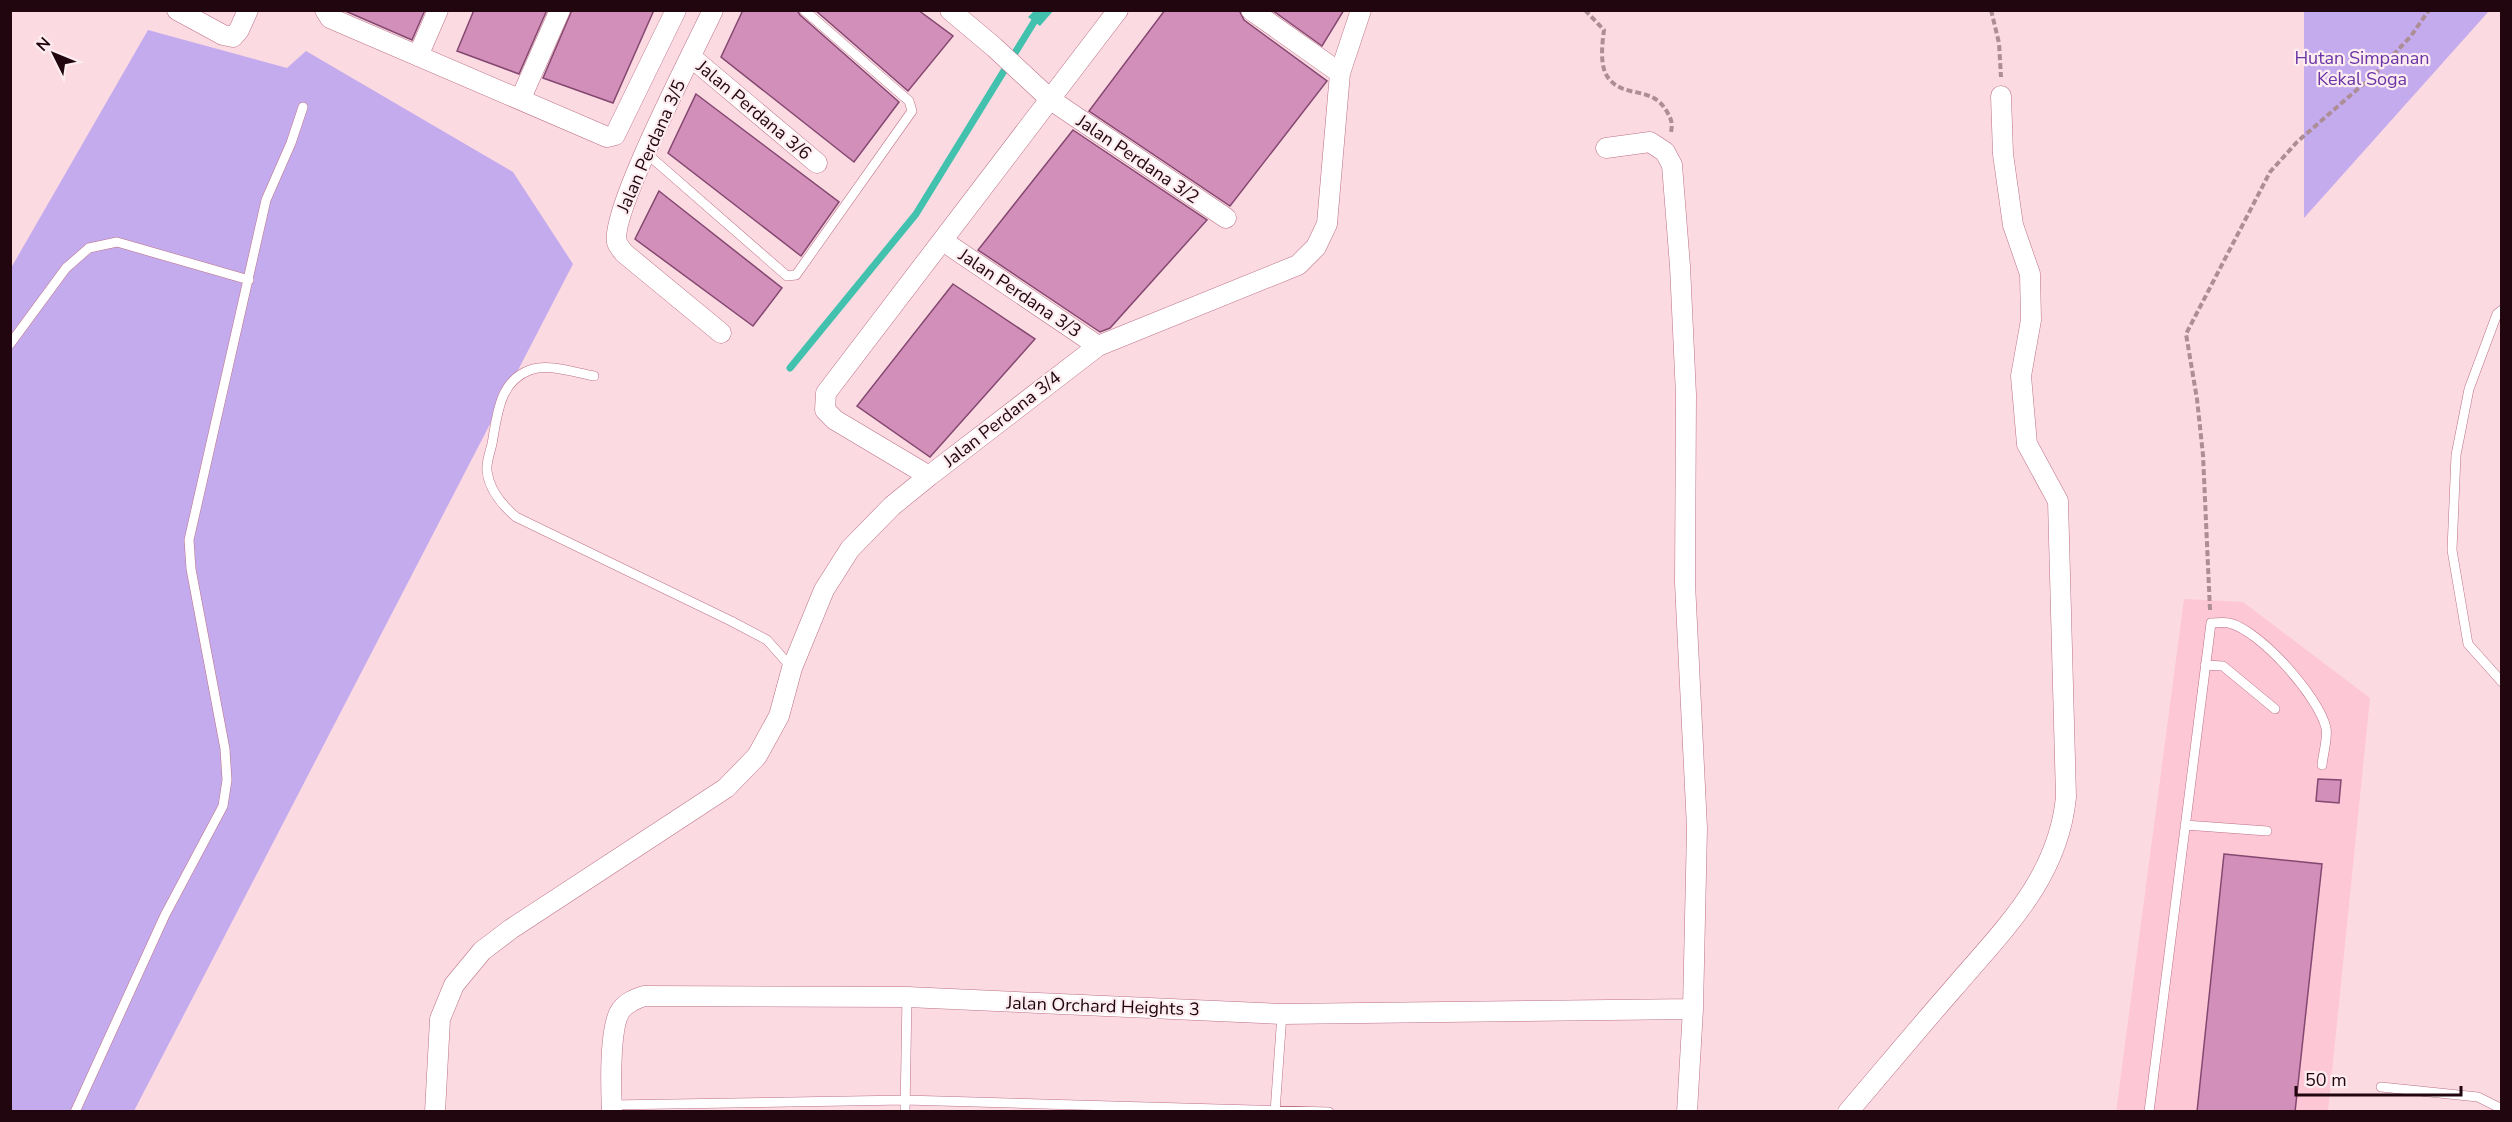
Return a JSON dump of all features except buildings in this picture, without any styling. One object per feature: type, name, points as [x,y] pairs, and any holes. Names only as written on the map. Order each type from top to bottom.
[{"type":"street","points":[[177,10],[223,35],[233,37],[239,30],[248,10]]},
{"type":"street","points":[[325,10],[330,18],[521,98],[607,137],[615,135],[676,10]]},
{"type":"street","points":[[418,56],[438,10]]},
{"type":"street","points":[[521,98],[560,10]]},
{"type":"street","name":"Jalan Perdana 3/5","points":[[713,10],[645,152],[622,208],[617,226],[617,242],[624,254],[721,333]]},
{"type":"street","name":"Jalan Perdana 3/2","points":[[950,10],[1051,100],[1226,218]]},
{"type":"street","name":"Jalan Perdana 3/4","points":[[1118,10],[826,393],[825,410],[835,420],[929,476],[1098,345],[1298,265],[1316,247],[1327,224],[1340,73],[1361,10]]},
{"type":"street","points":[[1251,10],[1340,73]]},
{"type":"street","name":"Jalan Perdana 3/6","points":[[691,57],[817,163]]},
{"type":"street","points":[[1848,1112],[2027,902],[2049,861],[2064,820],[2066,797],[2058,501],[2027,444],[2021,376],[2031,320],[2030,274],[2013,225],[2003,154],[2001,96]]},
{"type":"street","points":[[1606,148],[1650,142],[1665,153],[1672,165],[1680,266],[1686,395],[1685,583],[1697,828],[1688,1112]]},
{"type":"street","name":"Jalan Perdana 3/3","points":[[943,241],[1098,345]]},
{"type":"street","points":[[435,1112],[440,1019],[454,986],[482,951],[511,929],[726,788],[757,756],[779,716],[792,668],[824,590],[850,549],[892,506],[929,476]]},
{"type":"street","name":"Jalan Orchard Heights 3","points":[[612,1108],[614,1026],[620,1011],[629,1002],[644,996],[907,998],[1282,1014],[1693,1009]]},
{"type":"lane","points":[[645,152],[787,276],[796,275],[912,111],[909,101],[804,10]]},
{"type":"lane","points":[[75,1112],[165,915],[223,806],[227,780],[225,749],[193,580],[189,540],[266,200],[291,143],[303,107]]},
{"type":"lane","points":[[10,344],[66,268],[89,248],[117,242],[249,280]]},
{"type":"lane","points":[[2502,310],[2497,314],[2469,389],[2456,455],[2452,550],[2468,644],[2502,682]]},
{"type":"lane","points":[[594,376],[548,369],[533,369],[519,375],[500,402],[487,470],[501,504],[516,517],[588,554],[732,621],[766,640],[792,668]]},
{"type":"lane","points":[[2149,1112],[2211,623],[2230,623],[2253,636],[2280,658],[2310,694],[2326,728],[2322,765]]},
{"type":"lane","points":[[2205,665],[2223,666],[2275,709]]},
{"type":"lane","points":[[2185,825],[2267,831]]},
{"type":"lane","points":[[905,1112],[907,998]]},
{"type":"lane","points":[[1275,1110],[1282,1014]]},
{"type":"lane","points":[[2381,1087],[2478,1097],[2502,1109]]},
{"type":"lane","points":[[612,1108],[905,1100],[1329,1112]]},
{"type":"path","points":[[1585,10],[1604,30],[1601,51],[1608,79],[1621,89],[1642,92],[1660,101],[1673,121],[1670,141],[1665,153]]},
{"type":"path","points":[[1991,10],[1999,43],[2001,96]]},
{"type":"path","points":[[2211,623],[2203,454],[2198,399],[2186,334],[2270,172],[2296,142],[2376,73],[2411,36],[2429,10]]},
{"type":"shaded area","points":[[1034,11],[1053,11],[1040,26],[1028,17]]},
{"type":"shaded area","points":[[2184,599],[2243,602],[2370,698],[2328,1111],[2116,1112]]},
{"type":"green space","name":"Hutan Simpanan Kekal Soga","points":[[2304,11],[2489,11],[2304,218]]},
{"type":"green space","points":[[148,30],[287,68],[306,51],[513,172],[573,264],[134,1111],[11,1112],[11,268]]},
{"type":"waterway","points":[[790,368],[916,214],[1034,22]]}]
